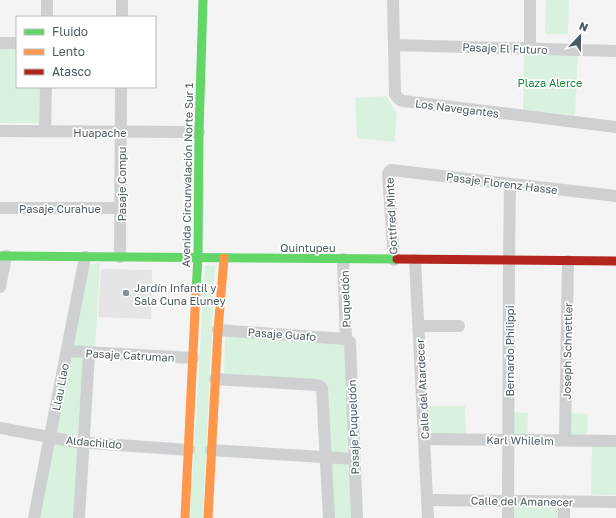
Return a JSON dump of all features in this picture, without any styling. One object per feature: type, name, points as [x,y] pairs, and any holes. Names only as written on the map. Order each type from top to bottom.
[{"type":"street","points":[[47,0],[47,16]]},
{"type":"street","points":[[122,0],[122,16]]},
{"type":"street","name":"Avenida Circunvalación Norte Sur 1","points":[[185,518],[198,258],[199,132],[203,0]]},
{"type":"street","name":"Los Navegantes","points":[[393,0],[395,94],[397,98],[403,102],[616,128]]},
{"type":"street","points":[[530,0],[530,49]]},
{"type":"street","points":[[0,43],[16,43]]},
{"type":"street","name":"Pasaje El Futuro","points":[[394,45],[616,51]]},
{"type":"street","points":[[45,131],[46,88]]},
{"type":"street","name":"Pasaje Compu","points":[[120,257],[122,88]]},
{"type":"street","name":"Huapache","points":[[0,131],[199,132]]},
{"type":"street","name":"Pasaje Florenz Hasse","points":[[389,172],[391,170],[616,196]]},
{"type":"street","name":"Gottfred Minte","points":[[389,172],[394,260]]},
{"type":"street","name":"Bernardo Philippi","points":[[508,518],[510,184]]},
{"type":"street","name":"Pasaje Curahue","points":[[0,208],[120,208]]},
{"type":"street","points":[[0,287],[3,256]]},
{"type":"street","name":"Quintupeu","points":[[3,256],[616,261]]},
{"type":"street","name":"Llau Llao","points":[[34,518],[85,257]]},
{"type":"street","points":[[208,518],[218,330],[224,258]]},
{"type":"street","name":"Puqueldón","points":[[343,259],[346,339]]},
{"type":"street","name":"Calle del Atardecer","points":[[416,260],[428,518]]},
{"type":"street","name":"Joseph Schnettler","points":[[565,440],[568,261]]},
{"type":"street","points":[[419,326],[459,326]]},
{"type":"street","name":"Pasaje Guafo","points":[[218,330],[346,339]]},
{"type":"street","name":"Pasaje Puqueldón","points":[[346,339],[350,342],[357,518]]},
{"type":"street","name":"Pasaje Catruman","points":[[67,351],[193,358]]},
{"type":"street","points":[[80,518],[89,353]]},
{"type":"street","points":[[215,379],[317,385],[321,387],[323,390],[329,518]]},
{"type":"street","name":"Aldachildo","points":[[0,428],[84,443],[188,450]]},
{"type":"street","name":"Karl Whilelm","points":[[424,439],[616,441]]},
{"type":"street","points":[[211,450],[355,459]]},
{"type":"street","name":"Calle del Amanecer","points":[[427,500],[616,502]]},
{"type":"street","points":[[564,501],[564,518]]},
{"type":"shaded area","name":"Jardín Infantil y Sala Cuna Eluney","points":[[101,269],[152,270],[151,319],[98,317]]},
{"type":"green space","points":[[546,0],[569,0],[568,34],[545,34]]},
{"type":"green space","points":[[0,48],[16,48],[16,88],[42,88],[41,122],[0,123]]},
{"type":"green space","name":"Plaza Alerce","points":[[524,52],[578,53],[575,115],[523,110]]},
{"type":"green space","points":[[386,96],[397,114],[394,142],[357,138],[355,98]]},
{"type":"green space","points":[[100,263],[95,350],[76,348],[71,344],[86,265]]},
{"type":"green space","points":[[205,265],[215,266],[203,518],[190,518]]},
{"type":"green space","points":[[225,336],[344,341],[350,452],[330,451],[326,391],[224,376]]},
{"type":"green space","points":[[83,355],[78,436],[59,433],[55,431],[67,357]]},
{"type":"green space","points":[[429,406],[465,406],[466,436],[432,433],[429,427]]},
{"type":"green space","points":[[512,412],[528,413],[527,437],[516,437],[511,433]]},
{"type":"green space","points":[[568,413],[588,414],[587,439],[573,438],[568,433]]},
{"type":"green space","points":[[54,443],[79,448],[77,518],[37,518]]},
{"type":"green space","points":[[592,444],[616,447],[615,495],[591,495]]},
{"type":"green space","points":[[330,463],[347,464],[350,466],[354,518],[331,518]]},
{"type":"green space","points":[[554,506],[559,509],[560,518],[511,518],[513,507]]},
{"type":"traffic: fast","points":[[196,290],[198,258],[199,132],[203,0]]},
{"type":"traffic: fast","points":[[0,256],[397,259]]},
{"type":"traffic: slow","points":[[208,518],[218,330],[224,258]]},
{"type":"traffic: slow","points":[[185,518],[196,290]]},
{"type":"traffic: jam","points":[[397,259],[616,261]]},
{"type":"place","name":"Jardín Infantil y Sala Cuna Eluney","points":[[126,293]]}]
